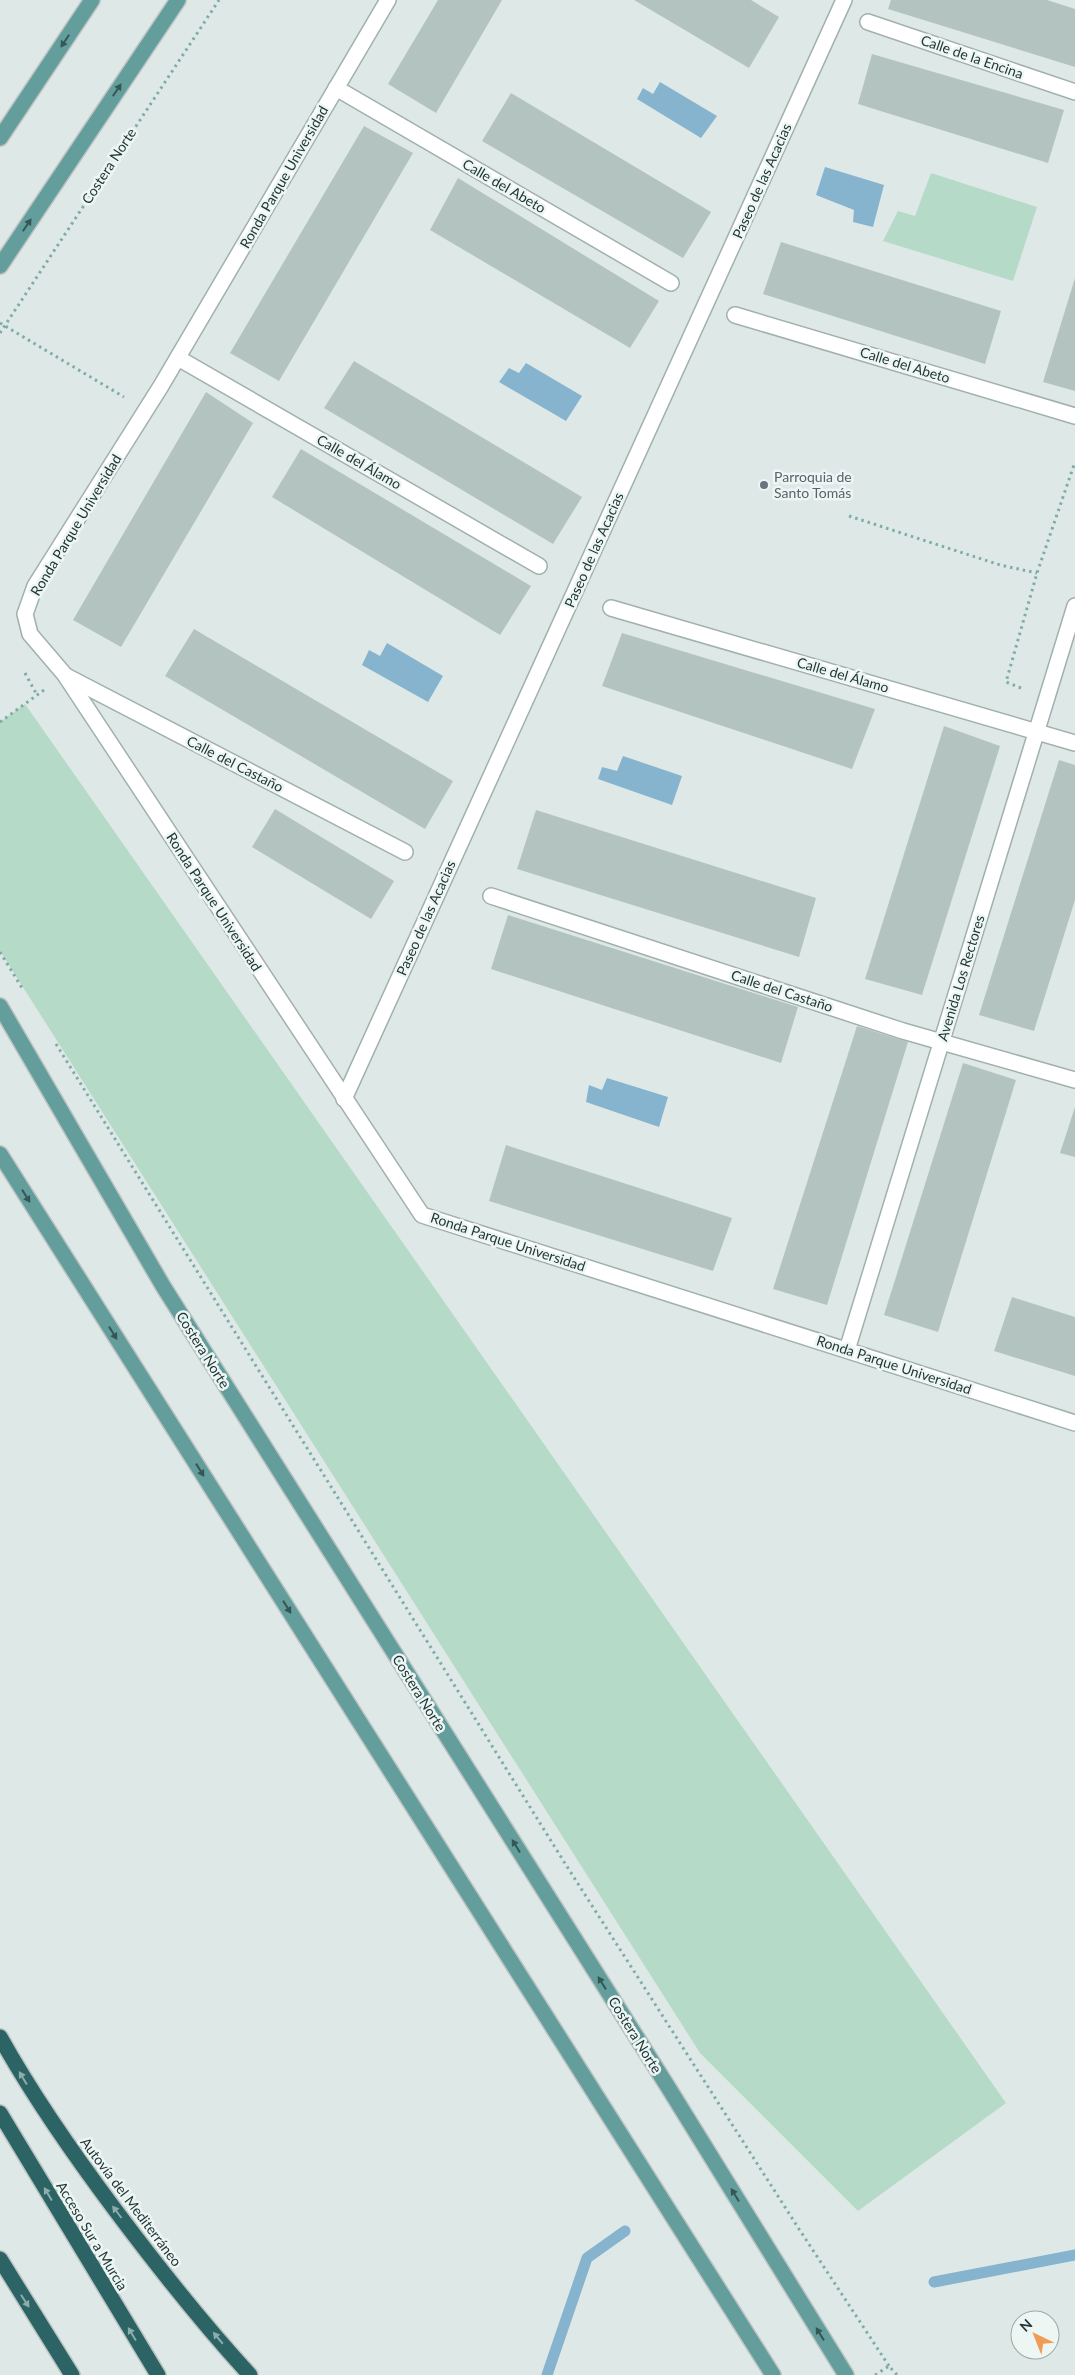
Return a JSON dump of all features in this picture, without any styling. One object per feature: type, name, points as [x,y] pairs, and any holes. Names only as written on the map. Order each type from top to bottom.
[{"type":"highway","name":"Autovía del Mediterráneo","points":[[0,2037],[24,2079],[84,2168],[149,2255],[250,2375]]},
{"type":"highway","name":"Acceso Sur a Murcia","points":[[0,2113],[158,2375]]},
{"type":"highway","points":[[0,2259],[72,2375]]},
{"type":"main road","points":[[0,138],[92,0]]},
{"type":"main road","points":[[0,266],[178,0]]},
{"type":"main road","name":"Costera Norte","points":[[0,1006],[163,1286],[657,2070],[846,2375]]},
{"type":"main road","points":[[0,1154],[772,2375]]},
{"type":"street","name":"Ronda Parque Universidad","points":[[388,0],[178,358],[35,586],[25,614],[30,634],[65,675],[422,1215],[1075,1423]]},
{"type":"street","name":"Paseo de las Acacias","points":[[344,1099],[844,0]]},
{"type":"street","name":"Calle de la Encina","points":[[868,22],[1075,92]]},
{"type":"street","name":"Calle del Abeto","points":[[336,88],[671,283]]},
{"type":"street","name":"Calle del Abeto","points":[[735,315],[1075,416]]},
{"type":"street","name":"Calle del Álamo","points":[[178,358],[539,566]]},
{"type":"street","name":"Avenida Los Rectores","points":[[847,1350],[1075,606]]},
{"type":"street","name":"Calle del Álamo","points":[[611,608],[1075,743]]},
{"type":"street","name":"Calle del Castaño","points":[[65,675],[405,852]]},
{"type":"street","name":"Calle del Castaño","points":[[491,896],[941,1043],[1075,1080]]},
{"type":"path","name":"Costera Norte","points":[[0,333],[219,0]]},
{"type":"path","points":[[0,322],[146,410]]},
{"type":"path","points":[[849,516],[1000,565],[1037,573],[1075,462]]},
{"type":"path","points":[[0,722],[65,675]]},
{"type":"path","points":[[0,952],[26,994]]},
{"type":"path","points":[[51,1036],[566,1865],[799,2229],[889,2366],[897,2375]]},
{"type":"path","points":[[875,2375],[889,2366]]},
{"type":"green space","points":[[931,173],[1037,207],[1013,281],[883,241],[898,211],[915,216]]},
{"type":"green space","points":[[25,704],[1006,2103],[858,2211],[700,2053],[0,951],[0,722]]},
{"type":"water","points":[[660,82],[717,116],[701,138],[637,99],[643,88],[653,94]]},
{"type":"water","points":[[825,167],[884,185],[873,227],[853,222],[854,210],[816,195]]},
{"type":"water","points":[[526,363],[582,396],[566,421],[499,382],[509,368],[519,373]]},
{"type":"water","points":[[387,643],[443,676],[428,702],[362,665],[369,650],[380,656]]},
{"type":"water","points":[[623,756],[682,776],[672,805],[598,779],[602,767],[617,771]]},
{"type":"water","points":[[607,1078],[668,1097],[659,1127],[586,1102],[589,1085],[602,1090]]},
{"type":"building","points":[[438,0],[502,0],[436,113],[388,84]]},
{"type":"building","points":[[634,0],[751,0],[779,17],[749,68]]},
{"type":"building","points":[[891,0],[1047,0],[1075,9],[1075,67],[888,9]]},
{"type":"building","points":[[872,54],[1064,110],[1048,163],[858,104]]},
{"type":"building","points":[[511,93],[711,212],[683,258],[482,141]]},
{"type":"building","points":[[364,126],[413,153],[279,381],[230,353]]},
{"type":"building","points":[[458,178],[659,301],[630,348],[430,230]]},
{"type":"building","points":[[781,242],[1001,311],[985,364],[763,294]]},
{"type":"building","points":[[1075,278],[1075,391],[1043,382]]},
{"type":"building","points":[[354,361],[582,497],[553,544],[324,408]]},
{"type":"building","points":[[206,392],[253,423],[121,647],[73,620]]},
{"type":"building","points":[[301,449],[531,586],[500,635],[272,497]]},
{"type":"building","points":[[194,629],[453,781],[425,829],[165,676]]},
{"type":"building","points":[[622,633],[875,709],[852,769],[602,686]]},
{"type":"building","points":[[944,726],[1000,746],[922,995],[865,979]]},
{"type":"building","points":[[1059,760],[1075,765],[1075,900],[1034,1031],[979,1015]]},
{"type":"building","points":[[275,809],[394,881],[371,919],[252,847]]},
{"type":"building","points":[[536,810],[816,898],[799,957],[517,869]]},
{"type":"building","points":[[508,915],[798,1007],[781,1063],[491,969]]},
{"type":"building","points":[[857,1026],[908,1042],[827,1305],[773,1289]]},
{"type":"building","points":[[963,1063],[1016,1080],[938,1332],[884,1315]]},
{"type":"building","points":[[1075,1107],[1075,1157],[1060,1153]]},
{"type":"building","points":[[506,1145],[732,1218],[713,1271],[489,1201]]},
{"type":"building","points":[[1012,1297],[1075,1317],[1075,1376],[994,1351]]},
{"type":"waterway","points":[[547,2375],[587,2258],[625,2231]]},
{"type":"waterway","points":[[934,2282],[1075,2255]]},
{"type":"place","name":"Parroquia de Santo Tomás","points":[[764,485]]}]
